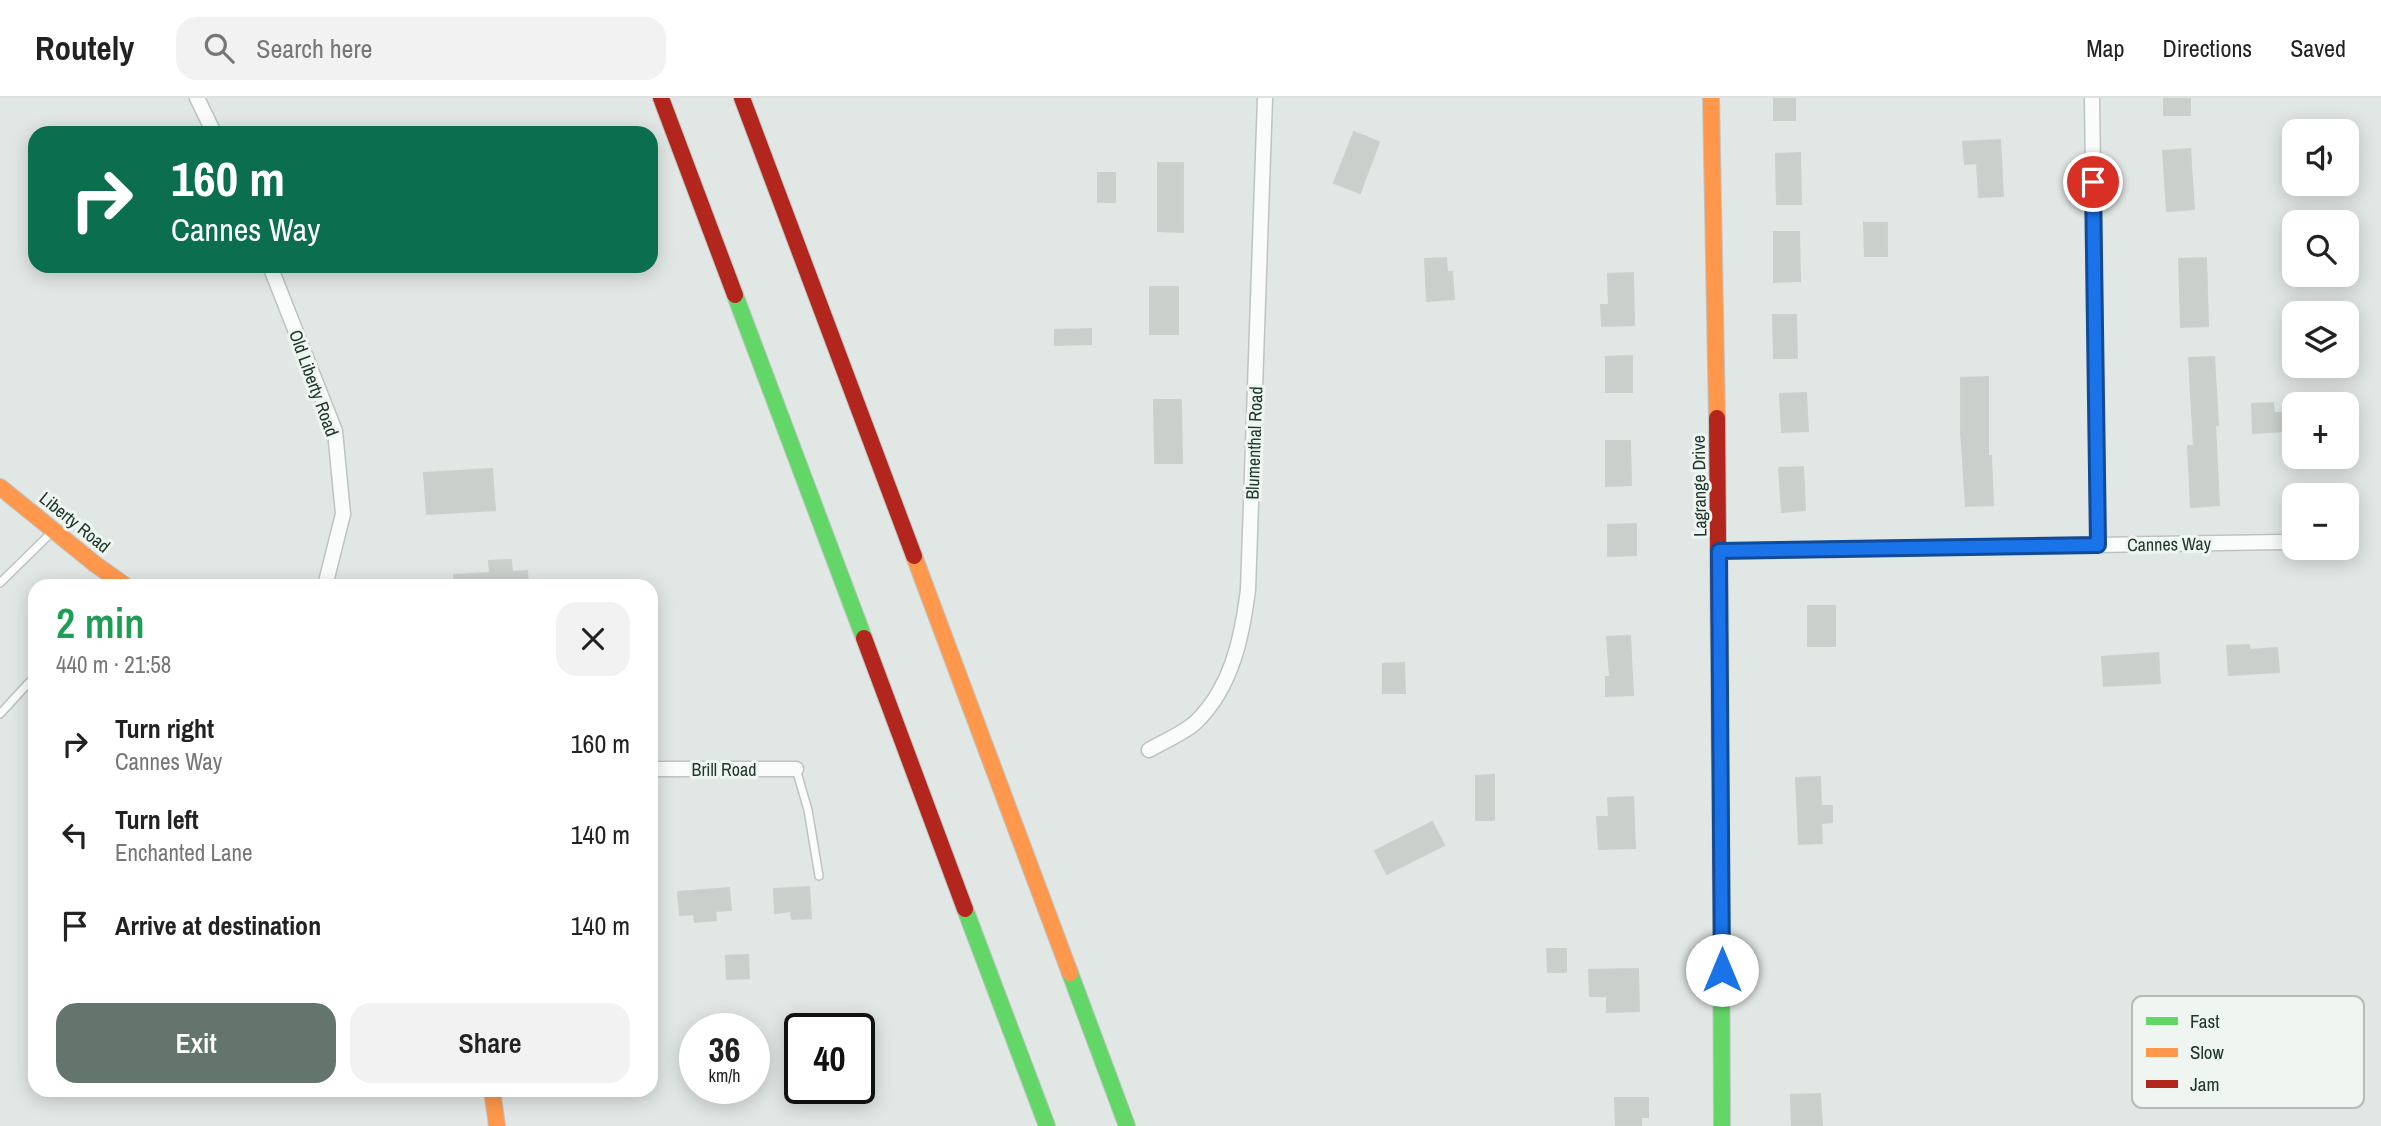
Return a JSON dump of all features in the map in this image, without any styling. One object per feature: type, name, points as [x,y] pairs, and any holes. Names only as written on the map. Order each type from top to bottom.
[{"type":"main road","points":[[661,98],[1047,1126]]},
{"type":"main road","points":[[742,98],[1127,1126]]},
{"type":"main road","name":"Lagrange Drive","points":[[1712,98],[1719,551],[1722,1126]]},
{"type":"main road","name":"Liberty Road","points":[[0,487],[114,579]]},
{"type":"main road","points":[[493,1097],[497,1126]]},
{"type":"street","points":[[197,98],[211,126]]},
{"type":"street","name":"Blumenthal Road","points":[[1149,750],[1196,723],[1229,672],[1242,633],[1248,590],[1265,98]]},
{"type":"street","points":[[2092,98],[2098,545]]},
{"type":"street","name":"Old Liberty Road","points":[[273,273],[335,431],[343,514],[327,579]]},
{"type":"street","name":"Cannes Way","points":[[1719,551],[2282,542]]},
{"type":"street","name":"Brill Road","points":[[658,769],[796,769]]},
{"type":"lane","points":[[0,583],[53,530]]},
{"type":"lane","points":[[0,714],[28,684]]},
{"type":"lane","points":[[796,769],[808,810],[819,876]]},
{"type":"building","points":[[1774,98],[1795,98],[1795,120],[1774,120]]},
{"type":"building","points":[[2164,98],[2190,98],[2190,115],[2164,115]]},
{"type":"building","points":[[1354,132],[1379,142],[1360,193],[1334,183]]},
{"type":"building","points":[[2000,140],[2003,196],[1979,197],[1977,163],[1965,164],[1963,142]]},
{"type":"building","points":[[2190,149],[2194,209],[2167,211],[2163,151]]},
{"type":"building","points":[[1800,153],[1801,204],[1777,204],[1776,154]]},
{"type":"building","points":[[1158,163],[1183,163],[1183,232],[1158,231]]},
{"type":"building","points":[[1098,173],[1115,173],[1115,202],[1098,202]]},
{"type":"building","points":[[1864,223],[1887,223],[1887,256],[1865,256]]},
{"type":"building","points":[[1774,232],[1799,232],[1800,281],[1774,282]]},
{"type":"building","points":[[1446,258],[1447,272],[1452,272],[1454,299],[1427,301],[1425,259]]},
{"type":"building","points":[[2206,258],[2208,326],[2181,327],[2179,259]]},
{"type":"building","points":[[1633,273],[1634,325],[1602,326],[1601,305],[1609,305],[1608,274]]},
{"type":"building","points":[[1150,287],[1178,287],[1178,334],[1150,334]]},
{"type":"building","points":[[1773,315],[1796,315],[1797,358],[1774,358]]},
{"type":"building","points":[[1091,329],[1091,344],[1055,345],[1055,330]]},
{"type":"building","points":[[1632,356],[1632,392],[1606,392],[1606,357]]},
{"type":"building","points":[[2214,357],[2219,505],[2191,507],[2188,446],[2194,446],[2189,358]]},
{"type":"building","points":[[1988,377],[1988,456],[1991,456],[1993,505],[1966,506],[1961,432],[1961,378]]},
{"type":"building","points":[[1806,393],[1808,431],[1782,432],[1780,394]]},
{"type":"building","points":[[1154,400],[1181,400],[1182,463],[1155,463]]},
{"type":"building","points":[[2273,403],[2274,413],[2282,413],[2282,431],[2253,433],[2252,404]]},
{"type":"building","points":[[1606,441],[1630,441],[1631,485],[1606,486]]},
{"type":"building","points":[[1803,467],[1805,510],[1782,512],[1779,468]]},
{"type":"building","points":[[492,469],[495,510],[427,514],[424,473]]},
{"type":"building","points":[[1636,524],[1636,555],[1608,556],[1608,525]]},
{"type":"building","points":[[511,560],[512,572],[527,571],[528,579],[454,579],[454,575],[490,573],[489,561]]},
{"type":"building","points":[[1808,606],[1835,606],[1835,646],[1808,646]]},
{"type":"building","points":[[1630,636],[1633,695],[1606,696],[1606,677],[1610,677],[1607,637]]},
{"type":"building","points":[[2249,645],[2250,650],[2277,648],[2279,672],[2229,675],[2227,646]]},
{"type":"building","points":[[2158,653],[2160,683],[2104,686],[2102,657]]},
{"type":"building","points":[[1404,663],[1405,693],[1383,693],[1383,664]]},
{"type":"building","points":[[1494,775],[1494,820],[1476,820],[1476,776]]},
{"type":"building","points":[[1820,777],[1821,806],[1832,806],[1832,822],[1821,823],[1822,843],[1799,844],[1796,778]]},
{"type":"building","points":[[1633,797],[1635,848],[1599,849],[1597,817],[1609,817],[1608,798]]},
{"type":"building","points":[[1432,822],[1444,845],[1387,874],[1375,851]]},
{"type":"building","points":[[809,887],[811,918],[792,919],[791,911],[775,913],[774,889]]},
{"type":"building","points":[[729,888],[731,910],[715,911],[716,920],[695,922],[694,914],[680,915],[678,892]]},
{"type":"building","points":[[1547,949],[1566,949],[1566,972],[1548,972]]},
{"type":"building","points":[[748,955],[749,978],[727,979],[726,956]]},
{"type":"building","points":[[1638,969],[1639,1011],[1607,1012],[1607,996],[1590,996],[1589,970]]},
{"type":"building","points":[[1820,1094],[1822,1126],[1792,1126],[1791,1095]]},
{"type":"building","points":[[1615,1098],[1648,1098],[1648,1117],[1641,1117],[1641,1126],[1616,1126]]},
{"type":"traffic: fast","points":[[735,295],[864,638]]},
{"type":"traffic: fast","points":[[1721,899],[1722,1126]]},
{"type":"traffic: fast","points":[[965,909],[1047,1126]]},
{"type":"traffic: fast","points":[[1070,973],[1127,1126]]},
{"type":"traffic: slow","points":[[1711,98],[1717,418]]},
{"type":"traffic: slow","points":[[0,487],[116,579]]},
{"type":"traffic: slow","points":[[914,556],[1070,973]]},
{"type":"traffic: slow","points":[[493,1097],[497,1126]]},
{"type":"traffic: jam","points":[[661,98],[735,295]]},
{"type":"traffic: jam","points":[[742,98],[914,556]]},
{"type":"traffic: jam","points":[[1717,418],[1721,899]]},
{"type":"traffic: jam","points":[[864,638],[965,909]]},
{"type":"route","points":[[1722,970],[1719,551],[2098,545],[2093,182]]}]
